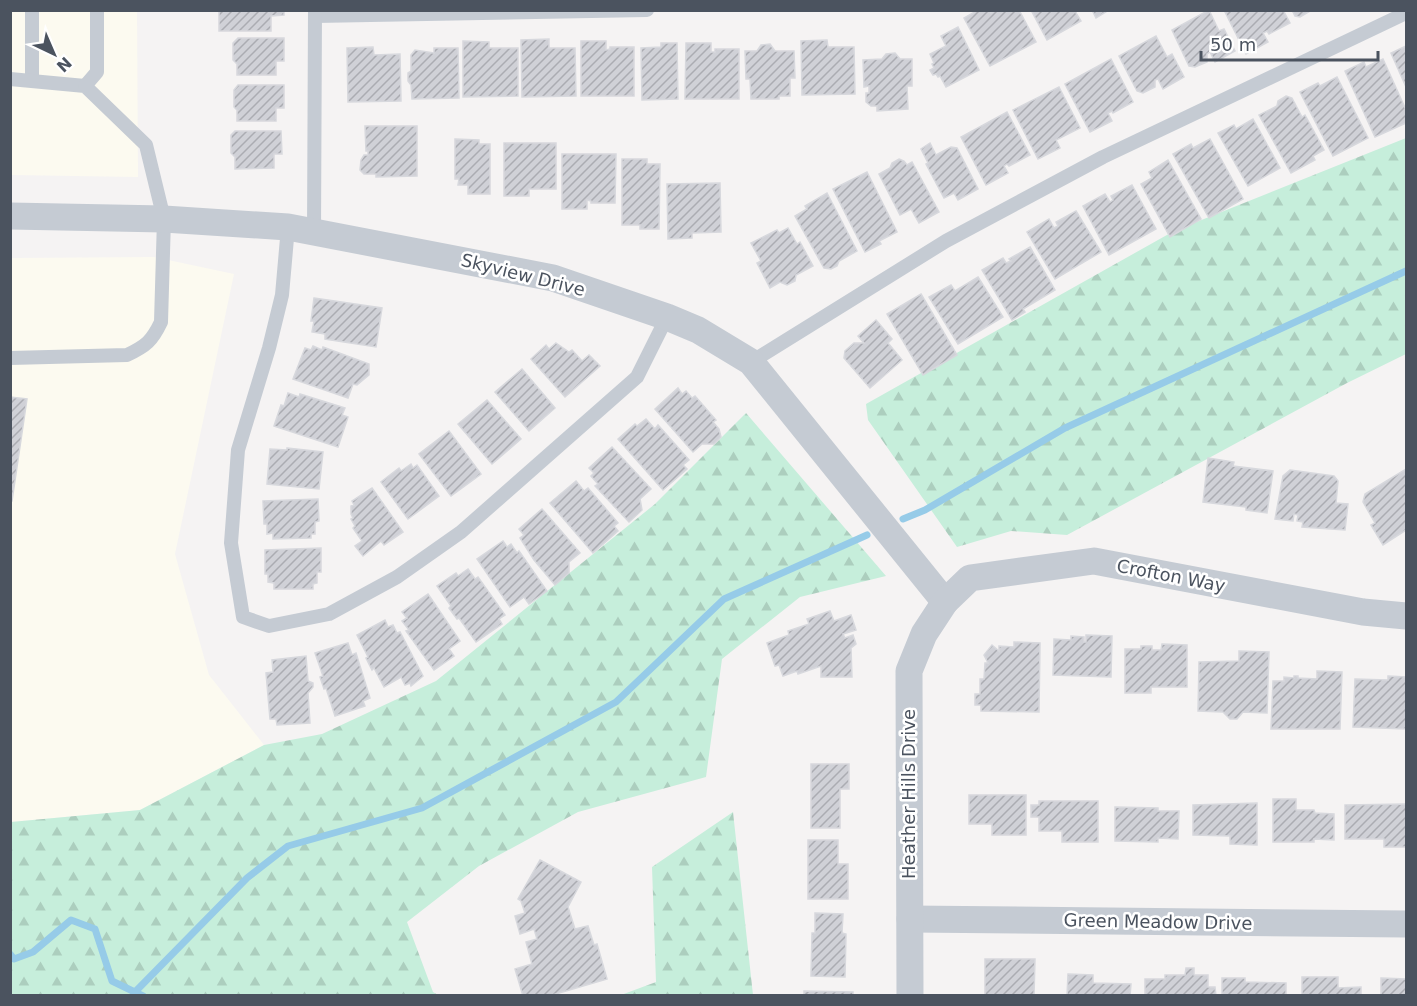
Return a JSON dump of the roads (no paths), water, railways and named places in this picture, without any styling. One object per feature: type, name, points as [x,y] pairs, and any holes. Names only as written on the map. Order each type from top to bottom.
[{"type":"street","name":"Skyview Drive","points":[[10,216],[164,219],[301,230],[553,278],[667,316],[698,330],[751,362],[945,602]]},
{"type":"street","name":"Crofton Way","points":[[945,602],[970,578],[1094,561],[1363,612],[1407,616]]},
{"type":"street","name":"Heather Hills Drive","points":[[910,996],[909,671],[924,634],[945,602]]},
{"type":"street","name":"Green Meadow Drive","points":[[910,919],[1407,924]]},
{"type":"lane","points":[[32,10],[32,80]]},
{"type":"lane","points":[[85,86],[97,72],[97,10]]},
{"type":"lane","points":[[647,10],[315,13],[301,230],[238,450],[231,543],[243,617],[269,626],[329,614],[397,577],[461,532],[637,377],[667,316]]},
{"type":"lane","points":[[751,362],[946,241],[1071,174],[1407,13]]},
{"type":"lane","points":[[10,79],[85,86],[146,145],[164,219],[161,322],[154,337],[142,348],[128,356],[10,358]]},
{"type":"waterway","points":[[903,519],[925,510],[1065,428],[1406,271]]},
{"type":"waterway","points":[[134,993],[247,878],[288,846],[422,808],[616,702],[724,599],[867,535]]},
{"type":"waterway","points":[[10,954],[14,959],[33,952],[71,920],[95,929],[112,981],[143,996]]}]
